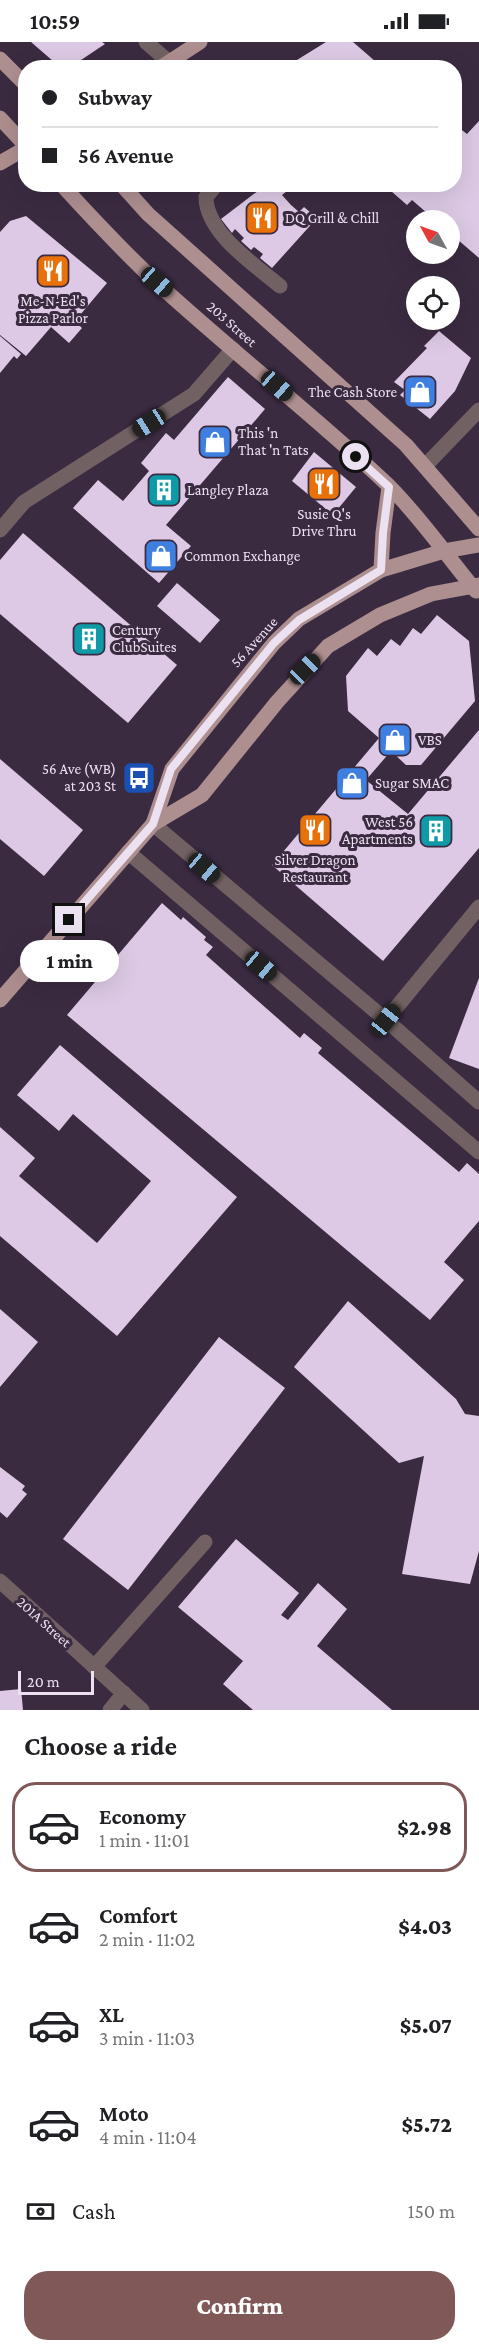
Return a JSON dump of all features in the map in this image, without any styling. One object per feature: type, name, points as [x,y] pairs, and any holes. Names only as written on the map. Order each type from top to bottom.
[{"type":"main road","points":[[172,60],[200,42]]},
{"type":"main road","points":[[0,59],[18,77]]},
{"type":"main road","points":[[0,118],[18,138]]},
{"type":"main road","points":[[0,163],[18,152]]},
{"type":"main road","name":"203 Street","points":[[68,192],[113,241],[157,282],[389,487],[417,516],[477,588]]},
{"type":"main road","name":"203 Street","points":[[128,192],[148,214],[406,445],[479,530]]},
{"type":"main road","points":[[381,570],[389,487]]},
{"type":"main road","name":"56 Avenue","points":[[153,824],[171,769],[274,643],[299,620],[381,570],[444,551],[479,546]]},
{"type":"main road","name":"56 Avenue","points":[[0,999],[153,824],[202,795],[276,702],[328,646],[380,615],[431,594],[477,588]]},
{"type":"street","points":[[146,42],[160,60]]},
{"type":"street","points":[[210,192],[206,197],[206,208],[230,244],[280,286]]},
{"type":"street","points":[[0,530],[24,502],[194,394],[233,349]]},
{"type":"street","points":[[425,466],[479,410]]},
{"type":"street","points":[[153,824],[386,1020],[479,1102]]},
{"type":"street","points":[[128,852],[479,1152]]},
{"type":"street","points":[[386,1020],[479,907]]},
{"type":"street","points":[[94,1667],[205,1542]]},
{"type":"street","name":"201A Street","points":[[0,1581],[142,1710]]},
{"type":"street","points":[[110,1710],[124,1693]]},
{"type":"building","points":[[31,42],[102,42],[105,44],[81,60],[52,60]]},
{"type":"building","points":[[326,42],[353,42],[374,60],[297,60]]},
{"type":"building","points":[[479,121],[479,258],[460,242],[460,210],[424,210],[412,200],[407,205],[392,192],[462,192],[462,130],[467,134]]},
{"type":"building","points":[[256,192],[286,192],[282,195],[299,212],[304,207],[317,218],[272,268],[260,258],[263,254],[254,247],[251,250],[241,241],[244,238],[235,229],[232,233],[221,219]]},
{"type":"building","points":[[26,216],[107,283],[75,321],[82,328],[69,343],[51,327],[26,356],[0,335],[0,232],[10,221]]},
{"type":"building","points":[[439,331],[471,358],[455,391],[430,419],[400,395],[405,390],[394,382],[427,348],[424,346]]},
{"type":"building","points":[[0,336],[21,354],[17,359],[14,356],[0,373]]},
{"type":"building","name":"Langley Plaza","points":[[228,377],[265,409],[166,525],[191,546],[159,583],[73,508],[98,480],[123,501],[149,471],[141,463],[166,433],[174,440]]},
{"type":"building","name":"Susie Q's Drive Thru","points":[[314,452],[356,487],[333,515],[292,481]]},
{"type":"building","name":"Century ClubSuites","points":[[23,533],[177,665],[128,723],[0,614],[0,560]]},
{"type":"building","points":[[177,583],[220,620],[200,643],[157,606]]},
{"type":"building","points":[[437,615],[469,641],[475,701],[421,765],[406,765],[391,751],[366,780],[408,814],[479,730],[479,848],[383,961],[272,865],[379,738],[348,711],[346,676],[368,648],[377,656],[391,639],[400,646],[413,628],[421,634]]},
{"type":"building","points":[[0,759],[83,830],[44,876],[0,839]]},
{"type":"building","points":[[162,903],[181,920],[183,917],[206,937],[204,940],[213,947],[206,955],[300,1038],[304,1033],[322,1048],[318,1053],[459,1172],[467,1163],[479,1174],[479,1221],[444,1262],[464,1280],[430,1320],[67,1015]]},
{"type":"building","points":[[479,978],[479,1069],[449,1058]]},
{"type":"building","points":[[60,1045],[237,1197],[117,1336],[0,1236],[0,1127],[35,1158],[19,1176],[97,1243],[151,1181],[73,1114],[59,1131],[17,1095]]},
{"type":"building","points":[[348,1301],[456,1399],[465,1414],[479,1416],[479,1551],[470,1584],[402,1574],[424,1456],[399,1463],[294,1367]]},
{"type":"building","points":[[0,1309],[38,1342],[0,1387]]},
{"type":"building","points":[[219,1337],[285,1388],[128,1590],[63,1539]]},
{"type":"building","points":[[0,1467],[25,1486],[22,1490],[27,1494],[7,1518],[0,1512]]},
{"type":"building","points":[[236,1539],[299,1593],[281,1615],[288,1620],[318,1583],[347,1609],[317,1646],[392,1710],[253,1710],[223,1684],[243,1661],[178,1607]]},
{"type":"building","points":[[21,1689],[23,1710],[0,1710],[0,1691]]},
{"type":"place","name":"DQ Grill & Chill","points":[[262,218]]},
{"type":"place","name":"Me-N-Ed's Pizza Parlor","points":[[53,271]]},
{"type":"place","name":"The Cash Store","points":[[420,392]]},
{"type":"place","name":"This 'n That 'n Tats","points":[[215,442]]},
{"type":"place","name":"Susie Q's Drive Thru","points":[[324,484]]},
{"type":"place","name":"Langley Plaza","points":[[164,490]]},
{"type":"place","name":"Common Exchange","points":[[161,556]]},
{"type":"place","name":"Century ClubSuites","points":[[89,639]]},
{"type":"place","name":"VBS","points":[[395,740]]},
{"type":"place","name":"56 Ave (WB) at 203 St","points":[[139,778]]},
{"type":"place","name":"Sugar SMAC","points":[[352,783]]},
{"type":"place","name":"Silver Dragon Restaurant","points":[[315,830]]},
{"type":"place","name":"West 56 Apartments","points":[[436,831]]},
{"type":"route","points":[[69,920],[153,824],[171,769],[274,643],[299,620],[381,570],[389,487],[356,457]]}]
